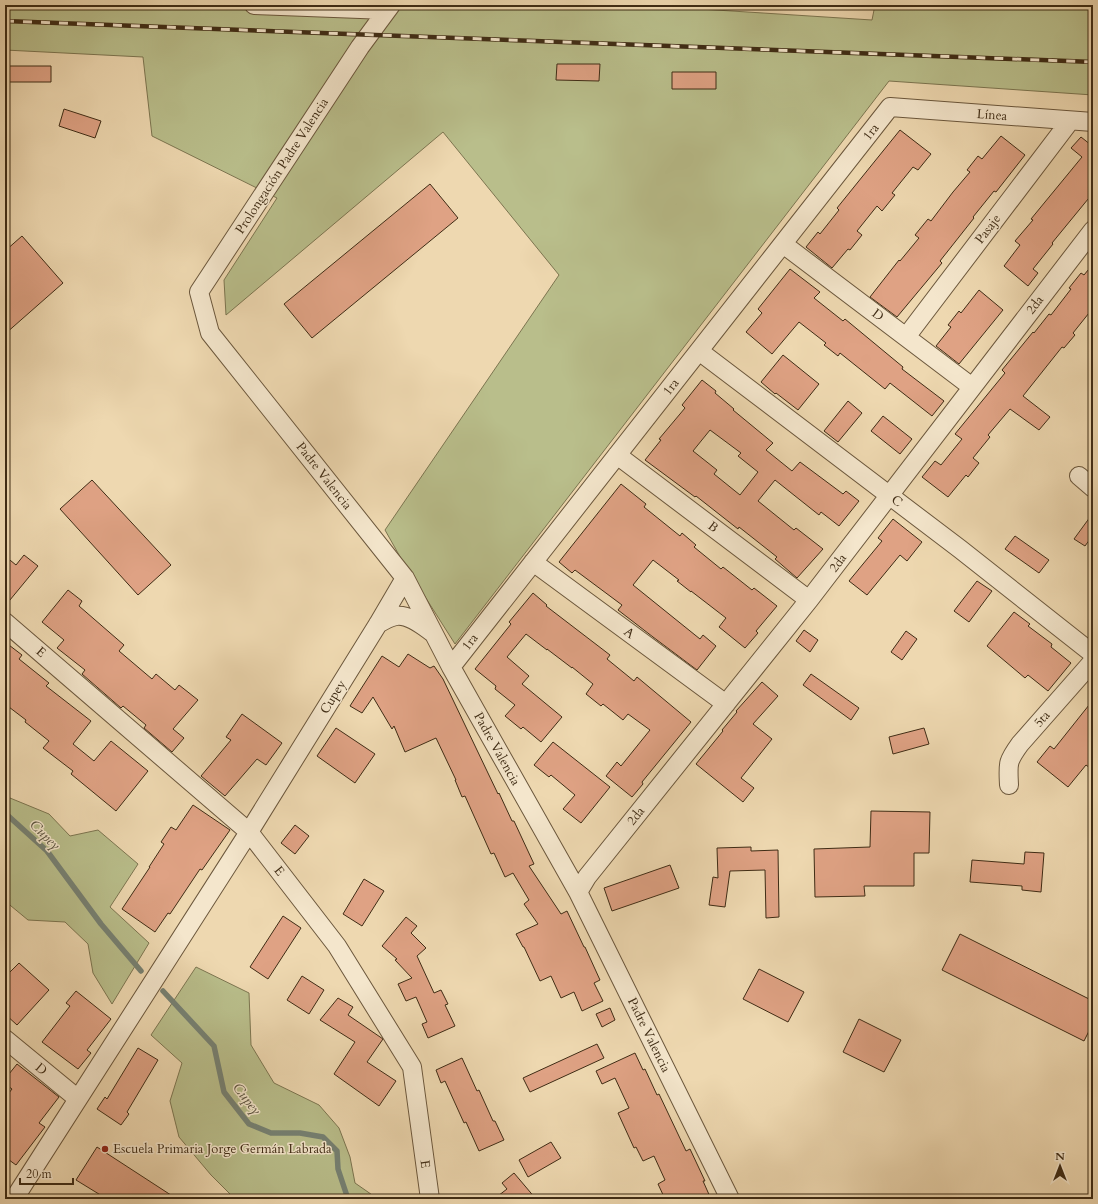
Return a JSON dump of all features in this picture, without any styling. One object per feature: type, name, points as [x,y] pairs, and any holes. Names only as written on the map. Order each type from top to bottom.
[{"type":"street","points":[[254,5],[389,7]]},
{"type":"street","name":"Prolongación Padre Valencia","points":[[210,333],[199,292],[356,54],[389,7]]},
{"type":"street","name":"Línea","points":[[890,107],[1093,122]]},
{"type":"street","name":"1ra","points":[[451,666],[890,107]]},
{"type":"street","name":"Pasaje","points":[[906,337],[1070,121]]},
{"type":"street","name":"2da","points":[[578,892],[587,877],[809,600],[1093,230]]},
{"type":"street","name":"D","points":[[783,244],[972,387]]},
{"type":"street","name":"Padre Valencia","points":[[210,333],[405,578],[451,666],[578,892],[730,1199]]},
{"type":"street","name":"C","points":[[699,351],[960,549],[1093,654]]},
{"type":"street","name":"B","points":[[617,455],[809,600]]},
{"type":"street","points":[[1079,476],[1093,488]]},
{"type":"street","name":"A","points":[[533,562],[726,704]]},
{"type":"street","name":"Cupey","points":[[14,1199],[249,832],[405,578]]},
{"type":"street","points":[[378,624],[395,616],[405,617],[433,633]]},
{"type":"street","name":"E","points":[[5,622],[249,832],[337,946],[412,1066],[430,1199]]},
{"type":"street","name":"5ta","points":[[1009,785],[1008,764],[1020,744],[1093,661]]},
{"type":"street","name":"D","points":[[5,1039],[78,1099]]},
{"type":"green space","points":[[5,5],[638,5],[872,20],[875,5],[1093,5],[1093,95],[889,81],[455,644],[403,562],[385,530],[559,275],[443,132],[226,315],[224,280],[277,198],[152,136],[143,57],[5,50]]},
{"type":"green space","points":[[5,794],[10,798],[49,814],[70,836],[98,830],[138,864],[110,907],[149,943],[112,1004],[93,973],[88,944],[65,922],[28,920],[5,901]]},
{"type":"green space","points":[[196,967],[249,993],[251,1045],[274,1083],[319,1105],[339,1128],[350,1157],[355,1183],[378,1199],[235,1199],[211,1175],[179,1137],[170,1101],[182,1063],[151,1035]]},
{"type":"building","points":[[557,64],[600,64],[599,81],[556,80]]},
{"type":"building","points":[[5,66],[51,66],[51,82],[5,82]]},
{"type":"building","points":[[672,72],[716,72],[716,89],[672,89]]},
{"type":"building","points":[[64,109],[101,121],[95,138],[59,126]]},
{"type":"building","points":[[900,130],[931,154],[918,170],[913,167],[892,193],[895,195],[882,211],[877,206],[857,231],[862,235],[850,250],[848,249],[832,268],[806,247],[818,232],[820,234],[839,210],[837,208]]},
{"type":"building","points":[[1001,136],[1025,155],[996,192],[994,191],[973,217],[974,218],[940,261],[942,263],[897,317],[870,297],[899,260],[900,261],[919,238],[915,235],[928,219],[931,221],[970,172],[967,170],[978,156],[982,159]]},
{"type":"building","points":[[1081,137],[1091,145],[1093,142],[1093,193],[1033,269],[1038,273],[1028,286],[1004,266],[1020,245],[1015,241],[1033,220],[1031,219],[1082,157],[1071,148]]},
{"type":"building","points":[[430,184],[458,218],[312,338],[284,304]]},
{"type":"building","points":[[22,236],[63,283],[5,334],[5,251]]},
{"type":"building","points":[[1093,264],[1093,308],[1073,333],[1075,335],[1064,348],[1062,347],[1023,396],[1050,417],[1039,430],[1010,409],[988,435],[990,437],[973,458],[979,463],[968,477],[966,475],[948,497],[922,477],[935,461],[941,465],[962,439],[955,434],[1005,373],[1002,370],[1049,314],[1051,315],[1081,273],[1084,275]]},
{"type":"building","points":[[790,269],[820,292],[814,298],[843,321],[845,319],[903,367],[902,369],[944,401],[932,416],[890,383],[885,389],[840,353],[838,356],[824,345],[826,343],[799,322],[772,354],[746,332],[762,313],[758,309]]},
{"type":"building","points":[[979,290],[1003,310],[959,364],[936,346],[951,327],[948,325],[959,311],[961,313]]},
{"type":"building","points":[[783,355],[819,384],[798,410],[761,382]]},
{"type":"building","points":[[702,380],[716,391],[715,393],[734,409],[733,410],[773,443],[766,450],[792,471],[800,462],[843,494],[846,491],[859,501],[839,526],[821,512],[819,515],[775,480],[758,501],[794,530],[796,528],[823,549],[797,578],[775,559],[777,557],[739,527],[738,529],[696,496],[695,497],[645,460],[661,440],[659,439],[685,408],[682,405]],"holes":[[[710,430],[741,453],[738,456],[758,472],[740,495],[714,474],[717,470],[693,451]]]},
{"type":"building","points":[[848,401],[862,413],[838,442],[824,431]]},
{"type":"building","points":[[883,416],[912,439],[900,454],[871,431]]},
{"type":"building","points":[[92,480],[171,565],[138,595],[60,509]]},
{"type":"building","points":[[621,484],[646,504],[644,507],[680,536],[682,533],[696,545],[694,547],[721,569],[723,567],[752,590],[754,588],[777,606],[756,631],[758,633],[745,648],[719,627],[726,618],[677,581],[679,580],[653,560],[633,585],[700,639],[703,635],[716,646],[697,670],[618,610],[622,605],[575,570],[572,573],[559,562]]},
{"type":"building","points":[[1093,513],[1093,535],[1085,546],[1074,539]]},
{"type":"building","points":[[893,519],[922,542],[907,561],[900,555],[867,595],[849,581],[882,541],[878,538]]},
{"type":"building","points":[[1015,536],[1049,560],[1039,573],[1005,549]]},
{"type":"building","points":[[24,555],[38,566],[5,606],[5,556],[16,565]]},
{"type":"building","points":[[977,581],[992,591],[969,622],[954,611]]},
{"type":"building","points":[[68,590],[82,601],[79,606],[124,645],[119,651],[152,679],[156,674],[175,690],[179,685],[198,700],[173,729],[184,738],[172,752],[144,728],[146,725],[123,706],[121,708],[82,674],[85,670],[57,648],[64,640],[42,622]]},
{"type":"building","points":[[533,593],[547,605],[546,606],[610,655],[607,659],[634,681],[637,677],[691,722],[642,782],[643,784],[632,797],[606,776],[617,762],[621,766],[650,730],[628,714],[623,720],[603,704],[601,706],[586,694],[593,684],[526,634],[507,657],[529,676],[522,684],[562,717],[541,742],[523,727],[521,729],[505,716],[515,705],[495,689],[496,686],[475,669],[511,624],[509,622]]},
{"type":"building","points":[[1014,612],[1030,624],[1028,626],[1052,644],[1051,647],[1071,663],[1048,691],[1028,675],[1025,678],[987,646]]},
{"type":"building","points":[[804,630],[818,640],[810,652],[796,641]]},
{"type":"building","points":[[906,631],[917,639],[902,660],[891,652]]},
{"type":"building","points":[[5,642],[22,655],[19,659],[49,683],[46,686],[91,721],[73,744],[94,761],[111,741],[148,771],[116,811],[71,774],[73,771],[43,748],[49,741],[25,722],[26,720],[5,704]]},
{"type":"building","points":[[408,654],[430,668],[434,666],[443,679],[498,794],[499,793],[512,821],[514,821],[534,864],[529,866],[561,914],[567,911],[585,947],[600,980],[594,983],[603,1001],[582,1011],[574,992],[561,998],[551,976],[540,981],[524,947],[516,934],[538,924],[524,904],[529,900],[513,873],[505,877],[494,853],[491,854],[465,796],[462,797],[456,780],[436,738],[405,752],[394,726],[392,729],[373,697],[362,713],[350,706],[382,656],[399,667]]},
{"type":"building","points":[[811,674],[859,708],[851,720],[803,685]]},
{"type":"building","points":[[762,682],[778,696],[753,724],[772,739],[741,778],[754,788],[743,802],[696,764],[723,731],[722,730],[737,712],[736,711]]},
{"type":"building","points":[[1093,700],[1093,770],[1086,765],[1068,787],[1037,762],[1050,746],[1054,749]]},
{"type":"building","points":[[242,714],[282,743],[266,765],[257,759],[225,796],[201,776],[231,740],[226,737]]},
{"type":"building","points":[[336,728],[375,754],[355,783],[317,756]]},
{"type":"building","points":[[924,728],[929,744],[893,754],[889,737]]},
{"type":"building","points":[[553,742],[610,787],[581,823],[563,809],[575,795],[551,775],[549,777],[534,765]]},
{"type":"building","points":[[193,805],[230,830],[202,870],[200,869],[170,914],[168,913],[155,932],[122,909],[164,844],[161,842],[171,827],[176,830]]},
{"type":"building","points":[[871,811],[930,812],[929,853],[914,853],[914,886],[864,886],[865,896],[815,897],[814,849],[870,847]]},
{"type":"building","points":[[295,825],[309,836],[295,854],[281,843]]},
{"type":"building","points":[[751,847],[751,851],[778,850],[779,917],[766,918],[765,870],[730,871],[725,907],[709,905],[713,877],[718,878],[717,848]]},
{"type":"building","points":[[1025,852],[1044,853],[1041,892],[1022,890],[1022,886],[970,882],[972,860],[1024,864]]},
{"type":"building","points":[[670,865],[679,888],[612,911],[604,888]]},
{"type":"building","points":[[364,879],[384,891],[362,926],[343,914]]},
{"type":"building","points":[[283,916],[301,928],[268,979],[250,967]]},
{"type":"building","points":[[406,917],[417,926],[411,933],[426,948],[417,956],[434,993],[441,990],[448,1004],[445,1005],[455,1026],[428,1038],[422,1024],[427,1022],[416,997],[406,1001],[398,984],[412,978],[395,960],[397,959],[382,946]]},
{"type":"building","points":[[960,934],[1093,1001],[1093,1023],[1084,1041],[942,970]]},
{"type":"building","points":[[19,963],[49,990],[17,1025],[5,1014],[5,977]]},
{"type":"building","points":[[759,969],[804,992],[788,1022],[743,999]]},
{"type":"building","points":[[302,976],[324,990],[309,1014],[287,1000]]},
{"type":"building","points":[[76,991],[111,1019],[87,1050],[91,1053],[78,1069],[42,1042],[70,1006],[66,1003]]},
{"type":"building","points":[[338,998],[353,1007],[348,1015],[383,1039],[367,1062],[396,1081],[379,1106],[334,1074],[355,1042],[320,1020]]},
{"type":"building","points":[[610,1008],[615,1020],[602,1027],[596,1014]]},
{"type":"building","points":[[859,1019],[901,1040],[884,1072],[843,1052]]},
{"type":"building","points":[[597,1044],[604,1058],[530,1092],[523,1078]]},
{"type":"building","points":[[138,1048],[158,1060],[127,1112],[129,1114],[121,1125],[97,1109],[105,1097],[107,1099]]},
{"type":"building","points":[[635,1053],[643,1070],[645,1069],[657,1095],[659,1094],[686,1151],[690,1149],[705,1181],[703,1181],[711,1199],[665,1199],[658,1184],[665,1180],[654,1156],[643,1161],[636,1147],[634,1148],[618,1113],[629,1108],[615,1078],[602,1084],[596,1071]]},
{"type":"building","points":[[462,1058],[477,1091],[479,1090],[493,1121],[495,1121],[504,1140],[479,1151],[466,1122],[464,1123],[445,1081],[441,1083],[436,1070]]},
{"type":"building","points":[[17,1064],[59,1097],[39,1123],[45,1127],[16,1165],[5,1157],[5,1098],[12,1089],[5,1084],[5,1079]]},
{"type":"building","points":[[551,1142],[561,1158],[528,1177],[519,1160]]},
{"type":"building","points":[[97,1147],[177,1199],[107,1199],[76,1180]]},
{"type":"building","points":[[514,1173],[536,1199],[494,1199],[507,1189],[502,1183]]},
{"type":"waterway","name":"Cupey","points":[[5,813],[47,851],[101,924],[141,971]]},
{"type":"waterway","name":"Cupey","points":[[163,991],[214,1046],[224,1092],[249,1124],[271,1133],[300,1133],[323,1137],[337,1151],[338,1169],[348,1199]]},
{"type":"railway","points":[[5,21],[1093,62]]},
{"type":"place","name":"Escuela Primaria Jorge Germán Labrada","points":[[105,1149]]}]
